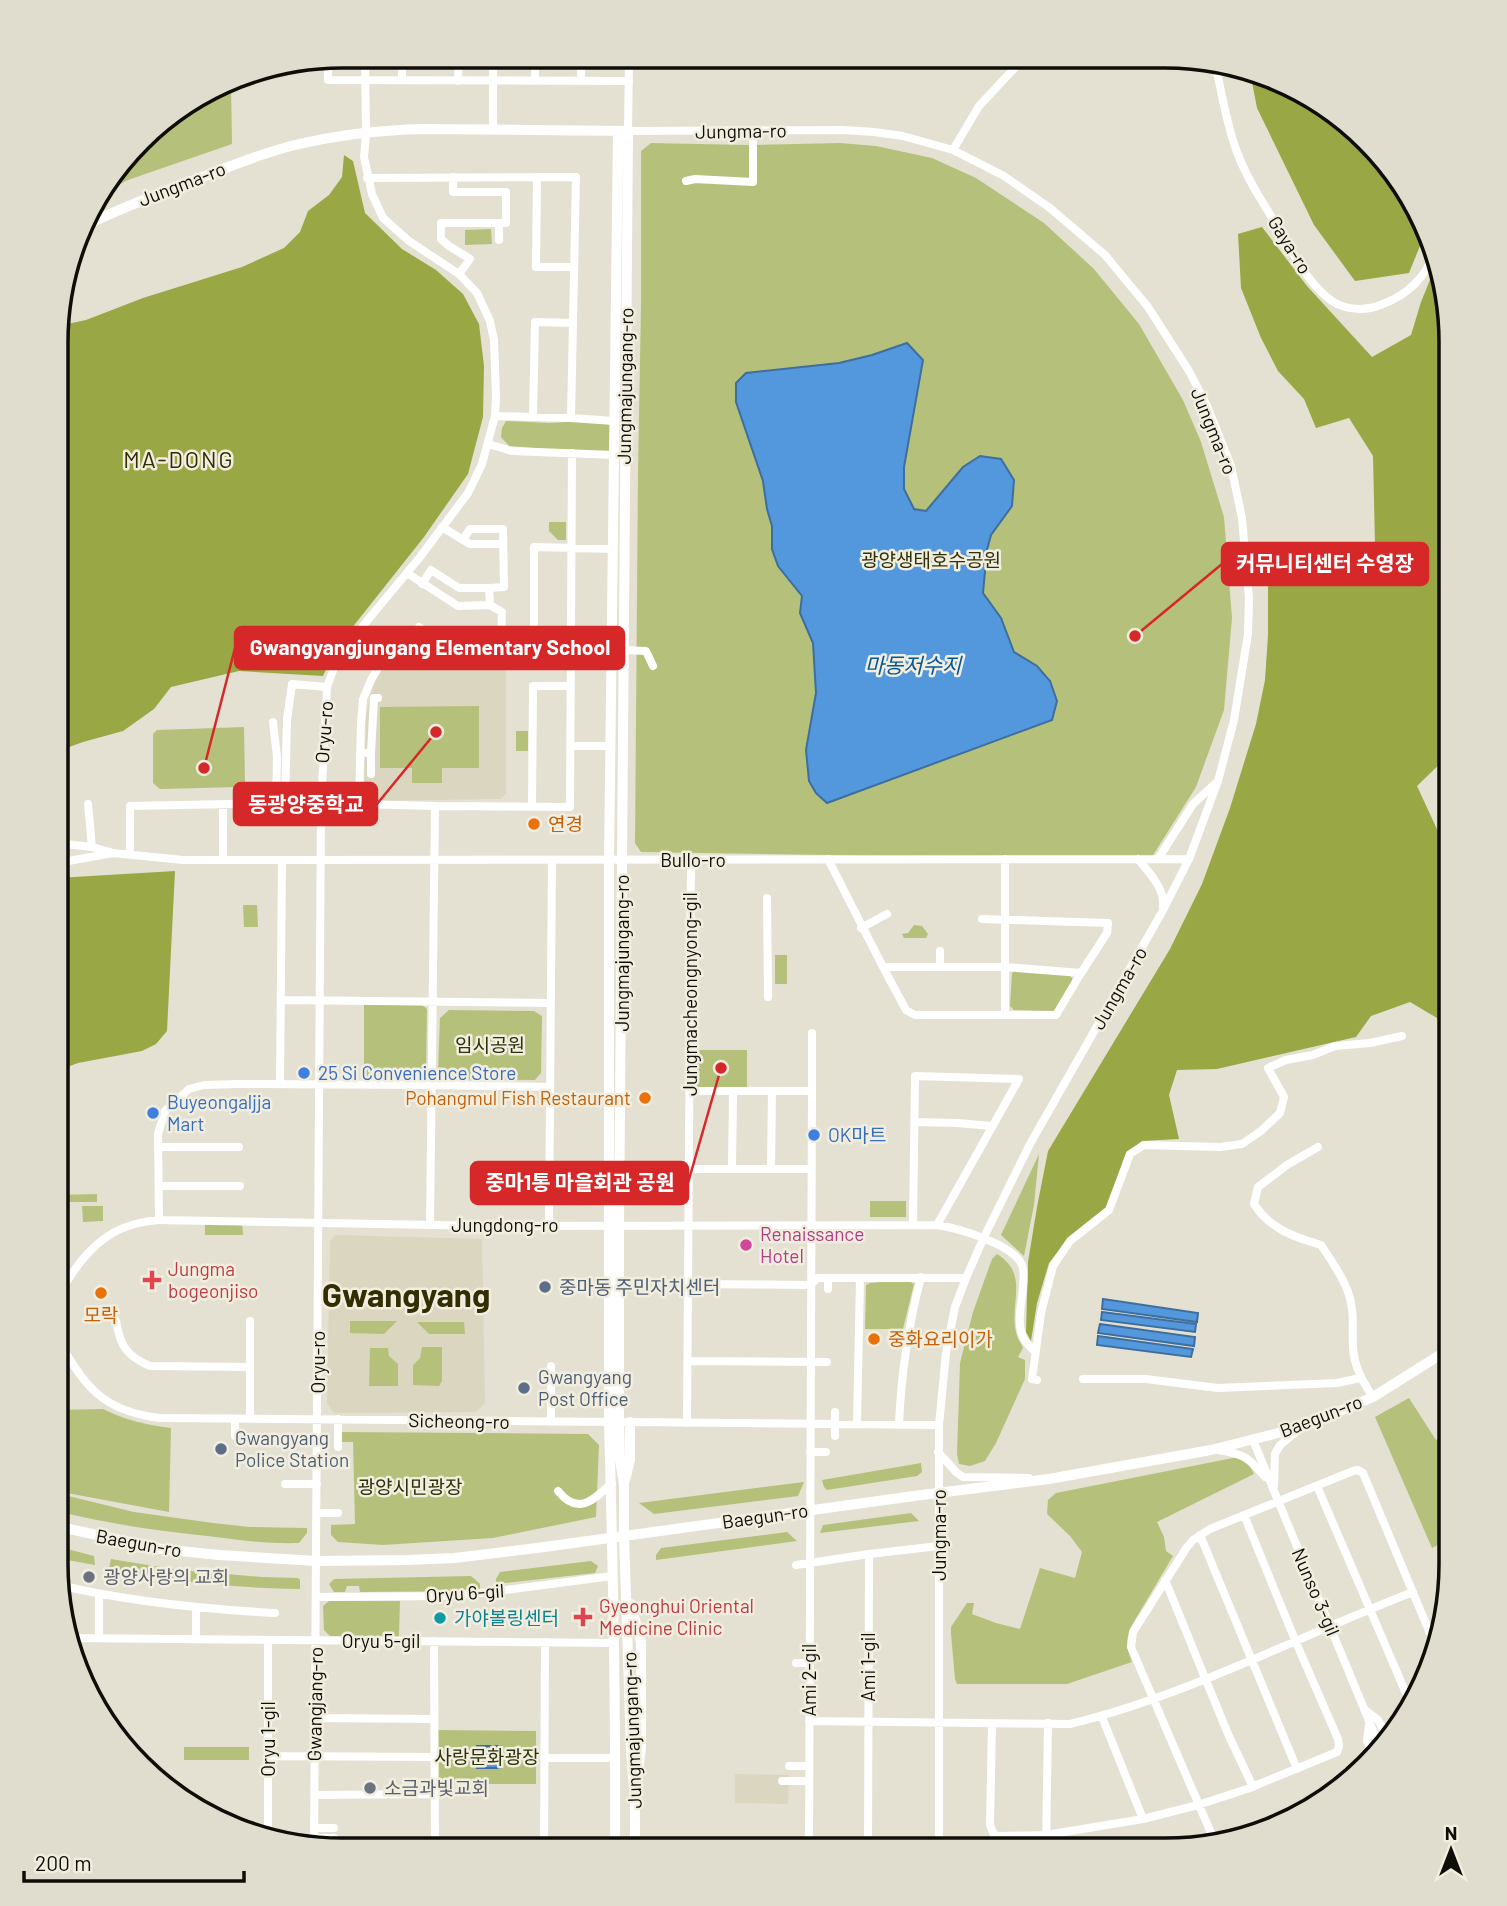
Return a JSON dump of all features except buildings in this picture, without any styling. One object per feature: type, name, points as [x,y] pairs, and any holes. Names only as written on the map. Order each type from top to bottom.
[{"type":"main road","name":"Jungma-ro","points":[[98,219],[127,205],[291,146],[366,133],[425,129],[623,131]]},
{"type":"main road","name":"Jungmajungang-ro","points":[[623,131],[614,421],[610,860],[619,1422],[624,1484],[635,1838]]},
{"type":"main road","name":"Jungmajungang-ro","points":[[614,1225],[624,650],[623,131]]},
{"type":"main road","name":"Baegun-ro","points":[[68,1530],[161,1549],[317,1561],[454,1558],[537,1548],[1049,1479],[1211,1450],[1302,1427],[1373,1397],[1439,1356]]},
{"type":"main road","name":"Jungmajungang-ro","points":[[615,1838],[612,1482],[619,1422]]},
{"type":"main road","points":[[626,1584],[641,1643],[641,1747],[635,1805]]},
{"type":"street","name":"Oryu-ro","points":[[317,1561],[321,805],[327,687],[335,665],[357,634],[468,493],[482,464],[495,416],[494,340],[490,321],[477,293],[459,274],[409,241],[383,218],[372,194],[364,157],[365,68]]},
{"type":"street","points":[[402,68],[402,80]]},
{"type":"street","points":[[458,68],[458,80]]},
{"type":"street","points":[[493,68],[493,130]]},
{"type":"street","points":[[535,68],[535,81]]},
{"type":"street","points":[[581,68],[581,81]]},
{"type":"street","name":"Jungmajungang-ro","points":[[623,131],[629,68]]},
{"type":"street","points":[[953,150],[979,106],[1015,68]]},
{"type":"street","points":[[328,69],[328,80],[629,81]]},
{"type":"street","name":"Gaya-ro","points":[[1218,74],[1232,136],[1247,176],[1307,274],[1333,301],[1356,310],[1379,306],[1417,283],[1428,269]]},
{"type":"street","name":"Jungma-ro","points":[[623,131],[874,132],[903,136],[953,150],[1004,176],[1050,208],[1105,255],[1148,307],[1189,371],[1207,406],[1231,466],[1242,518],[1249,598],[1248,634],[1242,680],[1218,781],[1189,859],[1162,912],[1030,1144],[965,1278],[956,1307],[946,1353],[938,1452],[939,1838]]},
{"type":"street","points":[[687,181],[695,179],[753,182],[753,131]]},
{"type":"street","points":[[453,177],[453,192],[506,192],[506,223],[441,223],[441,239],[470,259],[459,274]]},
{"type":"street","points":[[537,177],[536,267],[574,267]]},
{"type":"street","points":[[367,178],[576,177],[571,418]]},
{"type":"street","points":[[499,223],[499,240]]},
{"type":"street","points":[[533,416],[535,322],[573,323]]},
{"type":"street","points":[[495,416],[614,421]]},
{"type":"street","points":[[488,444],[512,451],[614,455]]},
{"type":"street","points":[[130,853],[130,806],[281,803],[570,807],[572,453]]},
{"type":"street","points":[[442,527],[470,544],[503,544]]},
{"type":"street","points":[[422,584],[431,570],[459,588],[504,587],[503,529],[470,529],[463,540]]},
{"type":"street","points":[[571,631],[534,631],[534,547],[613,549]]},
{"type":"street","points":[[407,573],[458,606],[490,605],[502,612],[501,645],[443,643],[419,627]]},
{"type":"street","points":[[489,588],[490,605]]},
{"type":"street","points":[[357,634],[386,655],[363,699],[359,804]]},
{"type":"street","points":[[624,650],[646,650],[653,666]]},
{"type":"street","points":[[281,803],[292,684],[327,687]]},
{"type":"street","points":[[532,806],[533,686],[571,686]]},
{"type":"street","points":[[371,774],[374,698],[378,698]]},
{"type":"street","points":[[273,722],[281,803]]},
{"type":"street","points":[[571,746],[611,746]]},
{"type":"street","points":[[360,753],[371,753]]},
{"type":"street","points":[[1138,859],[1158,859],[1193,804],[1218,781]]},
{"type":"street","points":[[88,803],[92,847]]},
{"type":"street","points":[[223,805],[223,860]]},
{"type":"street","points":[[430,1224],[435,806]]},
{"type":"street","name":"Bullo-ro","points":[[68,844],[113,853]]},
{"type":"street","name":"Bullo-ro","points":[[68,861],[113,853],[183,860],[1189,859]]},
{"type":"street","points":[[828,859],[861,928],[906,1010],[915,1015],[1056,1015],[1107,933],[1108,923],[982,919]]},
{"type":"street","points":[[1004,1014],[1005,859]]},
{"type":"street","points":[[1138,859],[1158,885],[1164,898],[1162,912]]},
{"type":"street","points":[[281,1083],[282,860]]},
{"type":"street","points":[[549,1225],[552,860]]},
{"type":"street","name":"Jungmacheongnyong-gil","points":[[687,1423],[691,860]]},
{"type":"street","points":[[767,898],[768,997]]},
{"type":"street","points":[[861,928],[887,914]]},
{"type":"street","points":[[940,951],[940,967]]},
{"type":"street","points":[[883,967],[1005,967],[1081,973]]},
{"type":"street","points":[[281,1000],[551,1003]]},
{"type":"street","name":"Ami 2-gil","points":[[809,1838],[812,1033]]},
{"type":"street","points":[[1037,1380],[1032,1379],[1034,1351],[1053,1266],[1070,1241],[1109,1210],[1130,1154],[1144,1145],[1220,1147],[1242,1144],[1280,1113],[1284,1097],[1268,1068],[1335,1046],[1370,1043],[1402,1036]]},
{"type":"street","points":[[914,1225],[915,1076],[1019,1079],[937,1226]]},
{"type":"street","points":[[159,1220],[158,1134],[165,1111],[189,1089],[204,1085],[281,1083],[550,1087]]},
{"type":"street","points":[[690,1090],[812,1091]]},
{"type":"street","points":[[732,1169],[733,1091]]},
{"type":"street","points":[[771,1169],[772,1091]]},
{"type":"street","points":[[915,1122],[992,1126]]},
{"type":"street","points":[[158,1147],[239,1147]]},
{"type":"street","points":[[1318,1147],[1258,1186],[1254,1204],[1277,1228],[1291,1236],[1321,1245],[1337,1268],[1349,1293],[1353,1317],[1353,1349],[1360,1378],[1373,1397]]},
{"type":"street","points":[[689,1169],[811,1169]]},
{"type":"street","points":[[159,1186],[240,1186]]},
{"type":"street","name":"Jungdong-ro","points":[[68,1280],[104,1237],[132,1224],[159,1220],[937,1226],[955,1228],[984,1237],[1014,1255],[1021,1264],[1023,1277],[1020,1325],[1023,1337],[1034,1351]]},
{"type":"street","points":[[688,1284],[810,1285],[818,1278],[965,1278]]},
{"type":"street","points":[[828,1278],[828,1289]]},
{"type":"street","points":[[857,1424],[860,1278]]},
{"type":"street","points":[[899,1425],[901,1377],[907,1336],[921,1278]]},
{"type":"street","points":[[116,1321],[119,1339],[127,1351],[140,1362],[150,1366],[250,1367]]},
{"type":"street","points":[[250,1321],[250,1419]]},
{"type":"street","name":"Sicheong-ro","points":[[68,1354],[97,1394],[112,1405],[139,1415],[160,1418],[939,1425]]},
{"type":"street","points":[[688,1362],[827,1362]]},
{"type":"street","points":[[551,1366],[551,1422]]},
{"type":"street","points":[[1083,1379],[1146,1379],[1218,1388],[1337,1383],[1360,1378]]},
{"type":"street","points":[[835,1412],[835,1436]]},
{"type":"street","points":[[235,1419],[235,1436]]},
{"type":"street","points":[[338,1419],[338,1447]]},
{"type":"street","points":[[1211,1450],[1239,1453],[1247,1457],[1271,1485],[1274,1485],[1275,1454],[1280,1445],[1302,1427]]},
{"type":"street","name":"Nunso 3-gil","points":[[1252,1440],[1376,1738]]},
{"type":"street","points":[[810,1452],[826,1452]]},
{"type":"street","points":[[938,1452],[963,1476],[1049,1479]]},
{"type":"street","points":[[1210,1833],[1131,1647],[1133,1632],[1187,1547],[1200,1535],[1358,1470],[1363,1473],[1430,1632]]},
{"type":"street","points":[[558,1491],[565,1500],[576,1504],[590,1503],[612,1482]]},
{"type":"street","points":[[285,1484],[317,1484]]},
{"type":"street","points":[[1317,1486],[1406,1693]]},
{"type":"street","points":[[317,1513],[338,1513]]},
{"type":"street","points":[[992,1723],[990,1825],[994,1835],[999,1836],[1046,1835],[1143,1819],[1253,1787],[1337,1752],[1338,1739],[1244,1515]]},
{"type":"street","points":[[1200,1535],[1297,1769]]},
{"type":"street","points":[[796,1565],[939,1546]]},
{"type":"street","name":"Ami 1-gil","points":[[868,1838],[869,1554]]},
{"type":"street","name":"Gwangjang-ro","points":[[314,1836],[317,1561]]},
{"type":"street","name":"Oryu 6-gil","points":[[316,1597],[446,1595],[612,1576]]},
{"type":"street","points":[[1166,1580],[1228,1734],[1253,1787]]},
{"type":"street","points":[[70,1588],[99,1595],[196,1608],[275,1613]]},
{"type":"street","points":[[809,1721],[1070,1724],[1102,1717],[1153,1700],[1413,1592]]},
{"type":"street","points":[[99,1595],[99,1638]]},
{"type":"street","points":[[196,1608],[196,1639]]},
{"type":"street","points":[[637,1629],[660,1629]]},
{"type":"street","name":"Oryu 5-gil","points":[[79,1638],[613,1643]]},
{"type":"street","name":"Oryu 1-gil","points":[[268,1640],[268,1827]]},
{"type":"street","points":[[434,1642],[435,1838]]},
{"type":"street","points":[[544,1838],[545,1642]]},
{"type":"street","points":[[796,1663],[809,1663]]},
{"type":"street","points":[[1365,1710],[1378,1720],[1383,1730]]},
{"type":"street","points":[[1102,1717],[1143,1819]]},
{"type":"street","points":[[315,1718],[434,1718]]},
{"type":"street","points":[[1369,1746],[1367,1741],[1370,1722]]},
{"type":"street","points":[[1046,1835],[1048,1723]]},
{"type":"street","points":[[268,1756],[435,1757]]},
{"type":"street","points":[[544,1758],[616,1758]]},
{"type":"street","points":[[789,1766],[809,1766]]},
{"type":"street","points":[[782,1781],[809,1782]]},
{"type":"street","points":[[315,1795],[435,1794]]},
{"type":"street","points":[[314,1828],[334,1828]]},
{"type":"shaded area","points":[[506,663],[506,793],[501,799],[369,801],[364,797],[366,715],[373,685],[385,665]]},
{"type":"shaded area","points":[[335,1235],[482,1239],[485,1403],[476,1412],[334,1413],[327,1403],[330,1241]]},
{"type":"shaded area","points":[[735,1774],[789,1775],[788,1804],[735,1803]]},
{"type":"green space","points":[[1252,83],[1270,89],[1317,114],[1345,136],[1371,162],[1393,190],[1421,244],[1409,273],[1355,281],[1314,225],[1257,108]]},
{"type":"green space","points":[[231,92],[232,144],[117,186],[136,162],[175,125]]},
{"type":"green space","name":"광양생태호수공원","points":[[651,143],[840,143],[876,146],[932,158],[976,178],[1044,223],[1094,269],[1139,324],[1183,400],[1201,442],[1224,517],[1232,618],[1224,710],[1196,787],[1150,860],[641,852],[635,843],[641,151]]},
{"type":"green space","points":[[344,155],[353,161],[365,213],[402,249],[436,270],[463,294],[479,324],[484,366],[483,417],[468,474],[424,537],[336,648],[323,676],[239,671],[171,687],[154,709],[123,731],[68,747],[69,324],[242,267],[284,248],[300,232],[308,211],[329,195],[342,177]]},
{"type":"green space","points":[[1262,227],[1307,286],[1372,357],[1411,335],[1431,278],[1439,342],[1439,765],[1417,786],[1439,834],[1439,1019],[1410,1002],[1371,1016],[1356,1037],[1217,1069],[1177,1070],[1169,1095],[1179,1139],[1142,1141],[1126,1153],[1107,1208],[1069,1237],[1049,1263],[1037,1303],[1031,1341],[1026,1332],[1028,1262],[1048,1151],[1170,949],[1202,884],[1230,808],[1256,724],[1265,680],[1268,581],[1285,559],[1375,545],[1373,456],[1349,418],[1316,428],[1304,399],[1278,371],[1241,288],[1238,234]]},
{"type":"green space","points":[[491,229],[492,244],[465,245],[465,230]]},
{"type":"green space","points":[[506,421],[612,422],[611,454],[509,446],[501,437]]},
{"type":"green space","points":[[549,522],[566,522],[566,540],[558,540],[549,531]]},
{"type":"green space","points":[[479,706],[479,768],[442,768],[442,783],[412,783],[412,768],[380,768],[380,707]]},
{"type":"green space","points":[[244,727],[245,782],[240,787],[160,789],[153,783],[153,734],[157,730]]},
{"type":"green space","points":[[516,731],[528,731],[528,751],[516,751]]},
{"type":"green space","points":[[175,871],[167,1031],[156,1044],[142,1051],[68,1067],[68,877]]},
{"type":"green space","points":[[243,905],[257,905],[258,927],[244,927]]},
{"type":"green space","points":[[914,925],[922,926],[928,934],[926,938],[904,938],[902,934],[908,933]]},
{"type":"green space","points":[[775,955],[787,955],[787,984],[775,984]]},
{"type":"green space","points":[[1016,970],[1069,974],[1073,980],[1055,1011],[1014,1010],[1010,1006],[1012,973]]},
{"type":"green space","points":[[364,1004],[421,1004],[427,1009],[426,1072],[422,1078],[364,1078]]},
{"type":"green space","name":"임시공원","points":[[449,1010],[534,1011],[542,1016],[541,1073],[535,1080],[447,1079],[438,1072],[440,1018]]},
{"type":"green space","points":[[700,1050],[747,1050],[747,1088],[699,1088],[694,1083],[694,1053]]},
{"type":"green space","points":[[1039,1154],[1034,1205],[1024,1256],[1001,1235]]},
{"type":"green space","points":[[97,1194],[97,1202],[68,1202],[68,1195]]},
{"type":"green space","points":[[870,1201],[906,1201],[906,1217],[870,1217]]},
{"type":"green space","points":[[82,1206],[103,1206],[103,1221],[83,1222]]},
{"type":"green space","points":[[205,1221],[242,1222],[243,1235],[205,1235]]},
{"type":"green space","points":[[997,1254],[1007,1262],[1016,1280],[1015,1321],[1023,1348],[1018,1357],[1025,1360],[1025,1379],[985,1461],[970,1466],[959,1464],[957,1454],[960,1363],[973,1312],[992,1259]]},
{"type":"green space","points":[[909,1281],[914,1284],[903,1329],[865,1329],[866,1285]]},
{"type":"green space","points":[[350,1321],[397,1321],[384,1334],[350,1333]]},
{"type":"green space","points":[[417,1322],[464,1322],[465,1334],[429,1334]]},
{"type":"green space","points":[[422,1347],[442,1347],[442,1381],[439,1386],[413,1385],[413,1365],[420,1358]]},
{"type":"green space","points":[[370,1348],[388,1348],[389,1356],[398,1364],[398,1386],[369,1386]]},
{"type":"green space","points":[[1409,1398],[1436,1440],[1439,1438],[1439,1544],[1432,1548],[1375,1417]]},
{"type":"green space","points":[[103,1409],[136,1422],[171,1428],[169,1512],[68,1493],[68,1410]]},
{"type":"green space","name":"광양시민광장","points":[[341,1432],[588,1434],[599,1445],[596,1517],[493,1538],[383,1545],[338,1542],[331,1535],[331,1525],[355,1524],[353,1442],[341,1442]]},
{"type":"green space","points":[[1238,1457],[1247,1461],[1254,1474],[1157,1522],[1164,1537],[1166,1551],[1173,1556],[1132,1625],[1127,1644],[1132,1662],[1067,1684],[957,1684],[951,1627],[967,1603],[974,1603],[972,1614],[1020,1629],[1040,1568],[1075,1578],[1082,1552],[1047,1514],[1048,1500],[1056,1493]]},
{"type":"green space","points":[[921,1463],[922,1472],[917,1476],[827,1490],[822,1480]]},
{"type":"green space","points":[[804,1482],[798,1496],[654,1514],[639,1503]]},
{"type":"green space","points":[[68,1496],[134,1512],[250,1527],[307,1528],[307,1533],[299,1543],[276,1543],[169,1532],[68,1514]]},
{"type":"green space","points":[[911,1513],[919,1521],[820,1533],[823,1525]]},
{"type":"green space","points":[[787,1532],[797,1541],[656,1560],[661,1548]]},
{"type":"green space","points":[[68,1549],[94,1556],[95,1565],[68,1560]]},
{"type":"green space","points":[[111,1559],[178,1570],[298,1578],[300,1589],[181,1581],[109,1569]]},
{"type":"green space","points":[[591,1561],[598,1566],[595,1573],[496,1584],[500,1572]]},
{"type":"green space","points":[[471,1576],[480,1584],[480,1591],[360,1592],[359,1586],[347,1586],[345,1592],[334,1592],[329,1584],[334,1579]]},
{"type":"green space","points":[[329,1601],[400,1601],[399,1636],[330,1636],[324,1630],[323,1606]]},
{"type":"green space","name":"사랑문화광장","points":[[437,1730],[536,1731],[536,1784],[437,1784]]},
{"type":"green space","points":[[184,1747],[249,1747],[249,1760],[184,1760]]},
{"type":"water","name":"마동저수지","points":[[907,343],[923,360],[904,467],[904,489],[914,509],[926,511],[963,467],[980,456],[1001,459],[1014,480],[1012,506],[991,535],[983,593],[1001,618],[1014,652],[1037,666],[1050,681],[1057,701],[1052,720],[827,803],[816,793],[809,781],[806,750],[816,693],[813,643],[800,613],[802,596],[778,566],[772,549],[772,526],[763,481],[736,402],[736,383],[746,373],[839,363]]},
{"type":"water","points":[[1103,1299],[1198,1313],[1197,1322],[1102,1309]]},
{"type":"water","points":[[1102,1312],[1196,1324],[1195,1332],[1101,1320]]},
{"type":"water","points":[[1100,1324],[1195,1337],[1194,1346],[1098,1333]]},
{"type":"water","points":[[1098,1336],[1193,1349],[1191,1357],[1097,1345]]},
{"type":"water","points":[[477,1746],[501,1746],[501,1768],[477,1768]]},
{"type":"place","name":"커뮤니티센터 수영장","points":[[1135,636]]},
{"type":"place","name":"동광양중학교","points":[[436,732]]},
{"type":"place","name":"Gwangyangjungang Elementary School","points":[[204,768]]},
{"type":"place","name":"연경","points":[[534,824]]},
{"type":"place","name":"중마1통 마을회관 공원","points":[[721,1068]]},
{"type":"place","name":"25 Si Convenience Store","points":[[304,1073]]},
{"type":"place","name":"Pohangmul Fish Restaurant","points":[[645,1098]]},
{"type":"place","name":"Buyeongaljja Mart","points":[[153,1113]]},
{"type":"place","name":"OK마트","points":[[814,1135]]},
{"type":"place","name":"Renaissance Hotel","points":[[746,1245]]},
{"type":"place","name":"Jungma bogeonjiso","points":[[152,1280]]},
{"type":"place","name":"중마동 주민자치센터","points":[[545,1287]]},
{"type":"place","name":"모락","points":[[101,1293]]},
{"type":"place","name":"중화요리이가","points":[[874,1339]]},
{"type":"place","name":"Gwangyang Post Office","points":[[524,1388]]},
{"type":"place","name":"Gwangyang Police Station","points":[[221,1449]]},
{"type":"place","name":"광양사랑의 교회","points":[[89,1577]]},
{"type":"place","name":"Gyeonghui Oriental Medicine Clinic","points":[[583,1617]]},
{"type":"place","name":"가야볼링센터","points":[[440,1618]]},
{"type":"place","name":"소금과빛교회","points":[[370,1788]]},
{"type":"district","name":"MA-DONG","points":[[179,460]]},
{"type":"district","name":"Gwangyang","points":[[406,1295]]}]
